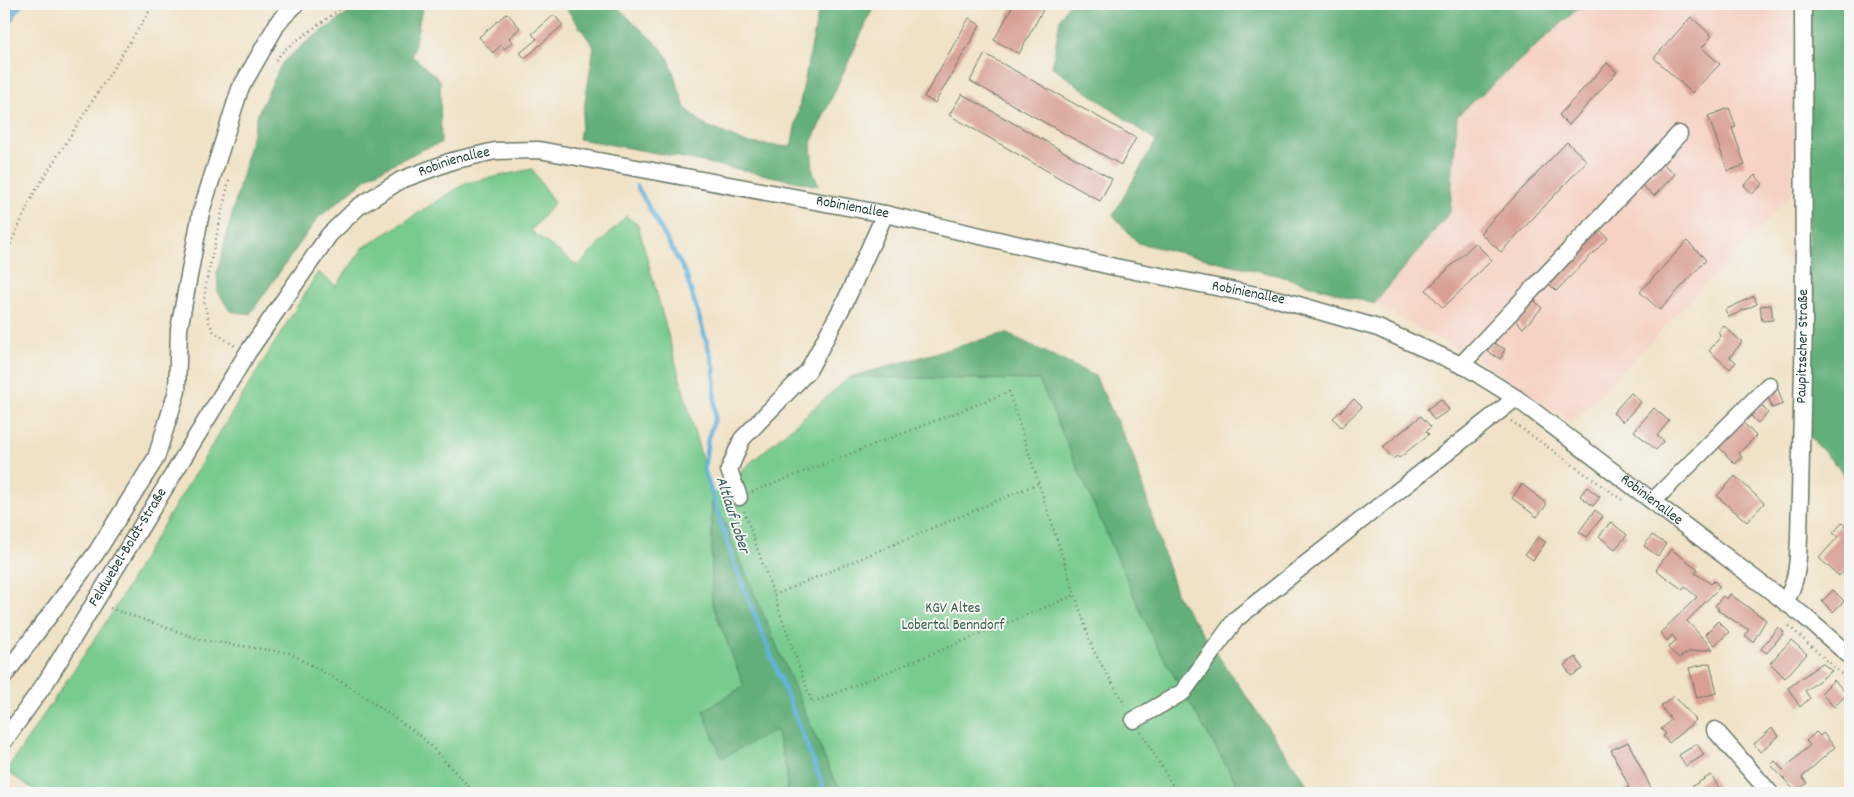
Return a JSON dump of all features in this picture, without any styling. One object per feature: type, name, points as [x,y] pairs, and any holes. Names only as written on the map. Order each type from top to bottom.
[{"type":"street","points":[[4,676],[96,553],[156,458],[177,391],[179,329],[201,212],[240,89],[280,21],[296,4]]},
{"type":"street","name":"Paupitzscher Straße","points":[[1785,602],[1798,569],[1800,537],[1804,325],[1803,4]]},
{"type":"street","points":[[1461,365],[1679,134]]},
{"type":"street","name":"Robinienallee","points":[[248,352],[329,235],[358,207],[400,180],[452,161],[495,151],[539,150],[885,214],[1116,267],[1281,300],[1378,328],[1461,365],[1516,398],[1785,602]]},
{"type":"street","points":[[739,497],[728,470],[742,440],[808,371],[846,300],[885,214]]},
{"type":"street","name":"Feldwebel-Boldt-Straße","points":[[4,741],[46,682],[248,352]]},
{"type":"street","points":[[1653,501],[1769,385]]},
{"type":"street","points":[[1134,720],[1183,692],[1236,619],[1516,398]]},
{"type":"street","points":[[1785,602],[1850,656]]},
{"type":"street","points":[[1715,730],[1770,793]]},
{"type":"path","points":[[4,258],[34,193],[154,4]]},
{"type":"path","points":[[274,62],[284,50],[347,4]]},
{"type":"path","points":[[230,174],[206,284],[204,302],[209,322],[214,332],[248,352]]},
{"type":"path","points":[[1075,595],[812,703],[739,497],[1009,392],[1093,650],[1177,793]]},
{"type":"path","points":[[1499,412],[1632,507]]},
{"type":"path","points":[[774,595],[1039,484]]},
{"type":"path","points":[[97,599],[114,610],[202,640],[289,653],[349,686],[422,737],[475,793]]},
{"type":"path","points":[[4,784],[19,793]]},
{"type":"shaded area","points":[[1583,4],[1796,4],[1792,194],[1572,423],[1484,363],[1374,304],[1450,212],[1456,116]]},
{"type":"green space","points":[[362,4],[423,4],[412,56],[440,80],[441,143],[421,150],[371,175],[317,219],[250,314],[230,311],[218,292],[217,273],[258,113],[282,63],[306,42]]},
{"type":"green space","points":[[563,4],[617,4],[618,8],[660,47],[669,59],[685,108],[705,125],[747,143],[791,147],[820,4],[875,4],[811,143],[813,172],[819,186],[684,158],[579,139],[594,47]]},
{"type":"green space","points":[[1069,4],[1583,4],[1457,116],[1450,212],[1374,304],[1280,276],[1138,243],[1113,215],[1156,141],[1052,67],[1060,19]]},
{"type":"green space","points":[[1808,4],[1850,4],[1850,484],[1837,466],[1808,435]]},
{"type":"green space","name":"KGV Altes Lobertal Benndorf","points":[[532,169],[554,203],[531,231],[578,266],[626,216],[638,225],[712,496],[850,377],[1039,380],[1154,641],[1242,793],[843,793],[831,773],[712,498],[712,603],[745,686],[703,711],[776,730],[787,771],[787,793],[39,793],[6,771],[114,610],[145,555],[318,272],[336,286],[363,248],[466,183]]},
{"type":"green space","points":[[1006,333],[1095,376],[1132,453],[1177,596],[1313,793],[1242,793],[1154,641],[1039,380],[850,377]]},
{"type":"green space","points":[[712,494],[831,773],[843,793],[787,793],[787,771],[776,730],[722,758],[703,711],[744,686],[712,603]]},
{"type":"water","points":[[4,4],[23,4],[4,33]]},
{"type":"building","points":[[1014,4],[1046,4],[1019,54],[994,40]]},
{"type":"building","points":[[507,13],[520,28],[509,38],[513,42],[504,49],[501,45],[493,53],[479,37]]},
{"type":"building","points":[[554,15],[563,25],[525,58],[520,53],[537,39],[532,34]]},
{"type":"building","points":[[1691,17],[1712,36],[1702,48],[1720,64],[1692,93],[1654,58]]},
{"type":"building","points":[[969,18],[980,25],[935,103],[924,97]]},
{"type":"building","points":[[985,54],[1136,138],[1121,165],[970,81]]},
{"type":"building","points":[[1607,63],[1617,72],[1569,125],[1559,115]]},
{"type":"building","points":[[962,94],[1112,179],[1100,201],[949,115]]},
{"type":"building","points":[[1729,108],[1736,127],[1732,128],[1745,165],[1728,171],[1708,116]]},
{"type":"building","points":[[1567,142],[1587,161],[1501,252],[1480,233]]},
{"type":"building","points":[[1663,164],[1675,174],[1654,196],[1642,185]]},
{"type":"building","points":[[1755,175],[1763,184],[1752,194],[1744,185]]},
{"type":"building","points":[[1597,228],[1608,238],[1556,291],[1546,281]]},
{"type":"building","points":[[1687,241],[1706,260],[1660,310],[1640,292]]},
{"type":"building","points":[[1475,243],[1492,260],[1443,308],[1426,290]]},
{"type":"building","points":[[1754,296],[1757,304],[1729,317],[1725,310]]},
{"type":"building","points":[[1533,299],[1542,308],[1523,328],[1514,319]]},
{"type":"building","points":[[1771,305],[1773,320],[1762,321],[1760,306]]},
{"type":"building","points":[[1724,326],[1742,342],[1730,357],[1736,362],[1730,369],[1709,351],[1721,336],[1718,333]]},
{"type":"building","points":[[1492,342],[1505,349],[1500,359],[1487,351]]},
{"type":"building","points":[[1778,389],[1783,404],[1772,408],[1767,393]]},
{"type":"building","points":[[1631,393],[1641,402],[1623,422],[1613,413]]},
{"type":"building","points":[[1354,399],[1362,407],[1341,427],[1333,418]]},
{"type":"building","points":[[1441,399],[1449,410],[1434,420],[1427,409]]},
{"type":"building","points":[[1761,405],[1768,413],[1758,423],[1750,415]]},
{"type":"building","points":[[1654,408],[1669,421],[1657,436],[1664,441],[1656,450],[1634,431]]},
{"type":"building","points":[[1421,416],[1431,427],[1426,431],[1429,434],[1399,458],[1397,456],[1393,459],[1383,447]]},
{"type":"building","points":[[1740,419],[1756,436],[1739,453],[1742,457],[1735,464],[1715,443]]},
{"type":"building","points":[[1735,476],[1764,503],[1747,522],[1717,496]]},
{"type":"building","points":[[1522,484],[1547,504],[1537,517],[1512,498]]},
{"type":"building","points":[[1587,487],[1600,497],[1593,506],[1580,496]]},
{"type":"building","points":[[1595,510],[1603,516],[1587,537],[1579,532]]},
{"type":"building","points":[[1611,522],[1627,535],[1615,549],[1599,536]]},
{"type":"building","points":[[1842,523],[1850,530],[1848,544],[1850,564],[1839,576],[1819,558],[1838,537],[1833,533]]},
{"type":"building","points":[[1652,535],[1666,544],[1658,556],[1644,546]]},
{"type":"building","points":[[1538,537],[1546,542],[1533,560],[1525,554]]},
{"type":"building","points":[[1671,549],[1698,569],[1695,573],[1711,584],[1714,581],[1720,587],[1687,621],[1713,649],[1689,652],[1679,658],[1668,648],[1676,640],[1672,635],[1667,641],[1660,633],[1697,597],[1685,587],[1683,590],[1656,570]]},
{"type":"building","points":[[1833,590],[1844,601],[1833,612],[1822,601]]},
{"type":"building","points":[[1730,594],[1766,620],[1753,642],[1745,635],[1749,630],[1717,610],[1719,609],[1715,606],[1723,596],[1727,599]]},
{"type":"building","points":[[1718,621],[1729,632],[1715,645],[1705,634]]},
{"type":"building","points":[[1778,627],[1784,632],[1767,653],[1761,649]]},
{"type":"building","points":[[1791,640],[1807,654],[1785,678],[1770,663]]},
{"type":"building","points":[[1576,657],[1583,669],[1571,676],[1564,665]]},
{"type":"building","points":[[1710,663],[1717,693],[1697,698],[1689,668]]},
{"type":"building","points":[[1822,663],[1832,671],[1805,691],[1810,698],[1800,707],[1788,688]]},
{"type":"building","points":[[1834,680],[1847,694],[1834,707],[1821,693]]},
{"type":"building","points":[[1674,696],[1696,720],[1669,743],[1663,736],[1666,734],[1661,729],[1671,720],[1661,706]]},
{"type":"building","points":[[1772,728],[1779,736],[1760,752],[1754,744]]},
{"type":"building","points":[[1816,732],[1820,736],[1823,733],[1835,747],[1802,777],[1807,783],[1796,792],[1771,765],[1775,761],[1783,770],[1810,745],[1806,741]]},
{"type":"building","points":[[1628,742],[1652,790],[1647,793],[1627,793],[1625,789],[1629,787],[1611,750]]},
{"type":"building","points":[[1697,744],[1704,755],[1686,766],[1679,755]]},
{"type":"building","points":[[1711,775],[1722,793],[1692,793],[1689,788]]},
{"type":"waterway","name":"Altlauf Lober","points":[[637,186],[686,274],[714,367],[715,418],[708,438],[704,469],[733,560],[826,793]]}]
